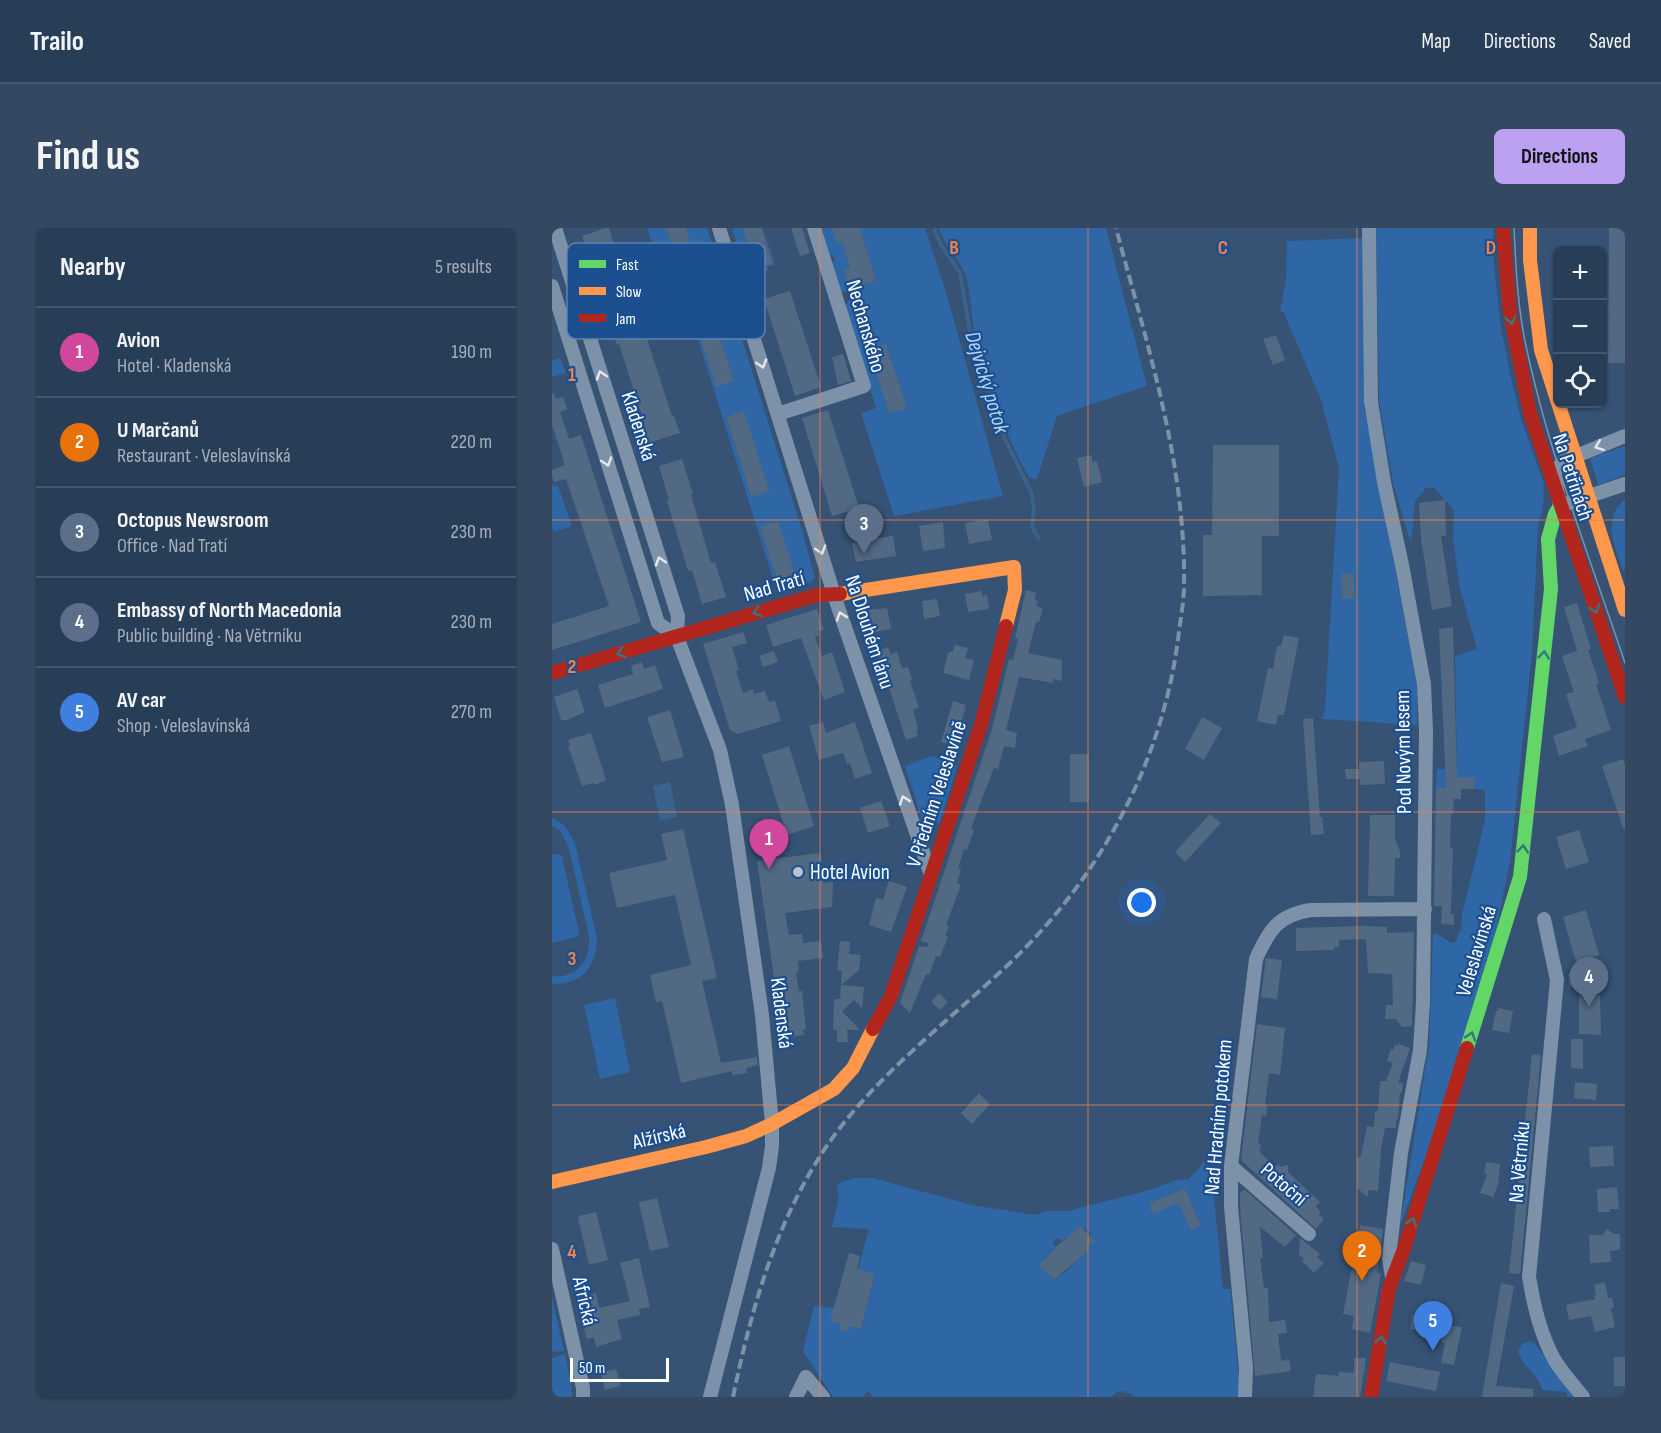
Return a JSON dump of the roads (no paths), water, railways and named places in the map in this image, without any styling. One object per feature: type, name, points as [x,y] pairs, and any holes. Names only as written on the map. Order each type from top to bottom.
[{"type":"street","name":"Kladenská","points":[[555,228],[567,266]]},
{"type":"street","name":"Na Dlouhém lánu","points":[[719,228],[724,243]]},
{"type":"street","name":"Nechanského","points":[[778,414],[864,386],[814,228]]},
{"type":"street","name":"Pod Novým lesem","points":[[1369,228],[1371,402],[1384,482],[1424,684],[1426,731],[1423,1002],[1420,1050],[1401,1153],[1389,1258],[1392,1277]]},
{"type":"street","name":"Na Petřinách","points":[[1503,228],[1510,312],[1530,413],[1625,697]]},
{"type":"street","name":"Na Petřinách","points":[[1530,228],[1530,260],[1541,350],[1625,610]]},
{"type":"street","name":"Kladenská","points":[[552,286],[567,334]]},
{"type":"street","name":"Kladenská","points":[[569,339],[658,623],[677,637]]},
{"type":"street","name":"Kladenská","points":[[590,339],[678,616],[677,637],[720,750],[732,805],[762,1014],[772,1146],[769,1168],[710,1397]]},
{"type":"street","name":"Na Dlouhém lánu","points":[[754,339],[834,594],[931,875]]},
{"type":"street","points":[[1625,436],[1563,461],[1554,472],[1560,506],[1625,484]]},
{"type":"street","name":"Veleslavínská","points":[[1371,1397],[1392,1277],[1411,1227],[1520,877],[1551,590],[1548,539],[1555,514],[1560,506]]},
{"type":"street","name":"Nad Tratí","points":[[552,673],[817,595],[848,593],[1014,567]]},
{"type":"street","name":"V Předním Veleslavíně","points":[[772,1124],[834,1089],[853,1068],[891,996],[981,725],[1015,590],[1014,567]]},
{"type":"street","name":"Nad Hradním potokem","points":[[1245,1397],[1246,1368],[1231,1207],[1231,1166],[1256,959],[1266,936],[1280,920],[1296,912],[1425,909]]},
{"type":"street","name":"Na Větrníku","points":[[1544,919],[1557,980],[1529,1277],[1535,1311],[1544,1337],[1555,1361],[1583,1397]]},
{"type":"street","name":"Alžírská","points":[[552,1182],[706,1147],[746,1136],[772,1124]]},
{"type":"street","name":"Potoční","points":[[1231,1166],[1309,1234]]},
{"type":"street","name":"Africká","points":[[552,1249],[584,1388],[583,1397]]},
{"type":"street","points":[[796,1397],[806,1377],[823,1397]]},
{"type":"waterway","name":"Dejvický potok","points":[[934,228],[941,245],[960,273],[970,332],[1005,439],[1031,492],[1034,509],[1032,527],[1038,538]]},
{"type":"tram line","points":[[1514,228],[1522,324],[1537,394],[1572,510],[1625,663]]},
{"type":"railway","points":[[733,1397],[749,1328],[770,1259],[783,1226],[816,1163],[836,1133],[877,1086],[898,1064],[1011,962],[1044,928],[1074,891],[1124,811],[1144,768],[1160,724],[1171,678],[1182,608],[1183,539],[1172,449],[1152,360],[1116,228]]},
{"type":"place","name":"Octopus Newsroom","points":[[864,554]]},
{"type":"place","name":"Avion","points":[[769,869]]},
{"type":"place","name":"Hotel Avion","points":[[798,872]]},
{"type":"place","name":"Embassy of North Macedonia","points":[[1589,1007]]},
{"type":"place","name":"U Marčanů","points":[[1362,1281]]},
{"type":"place","name":"AV car","points":[[1433,1351]]}]
